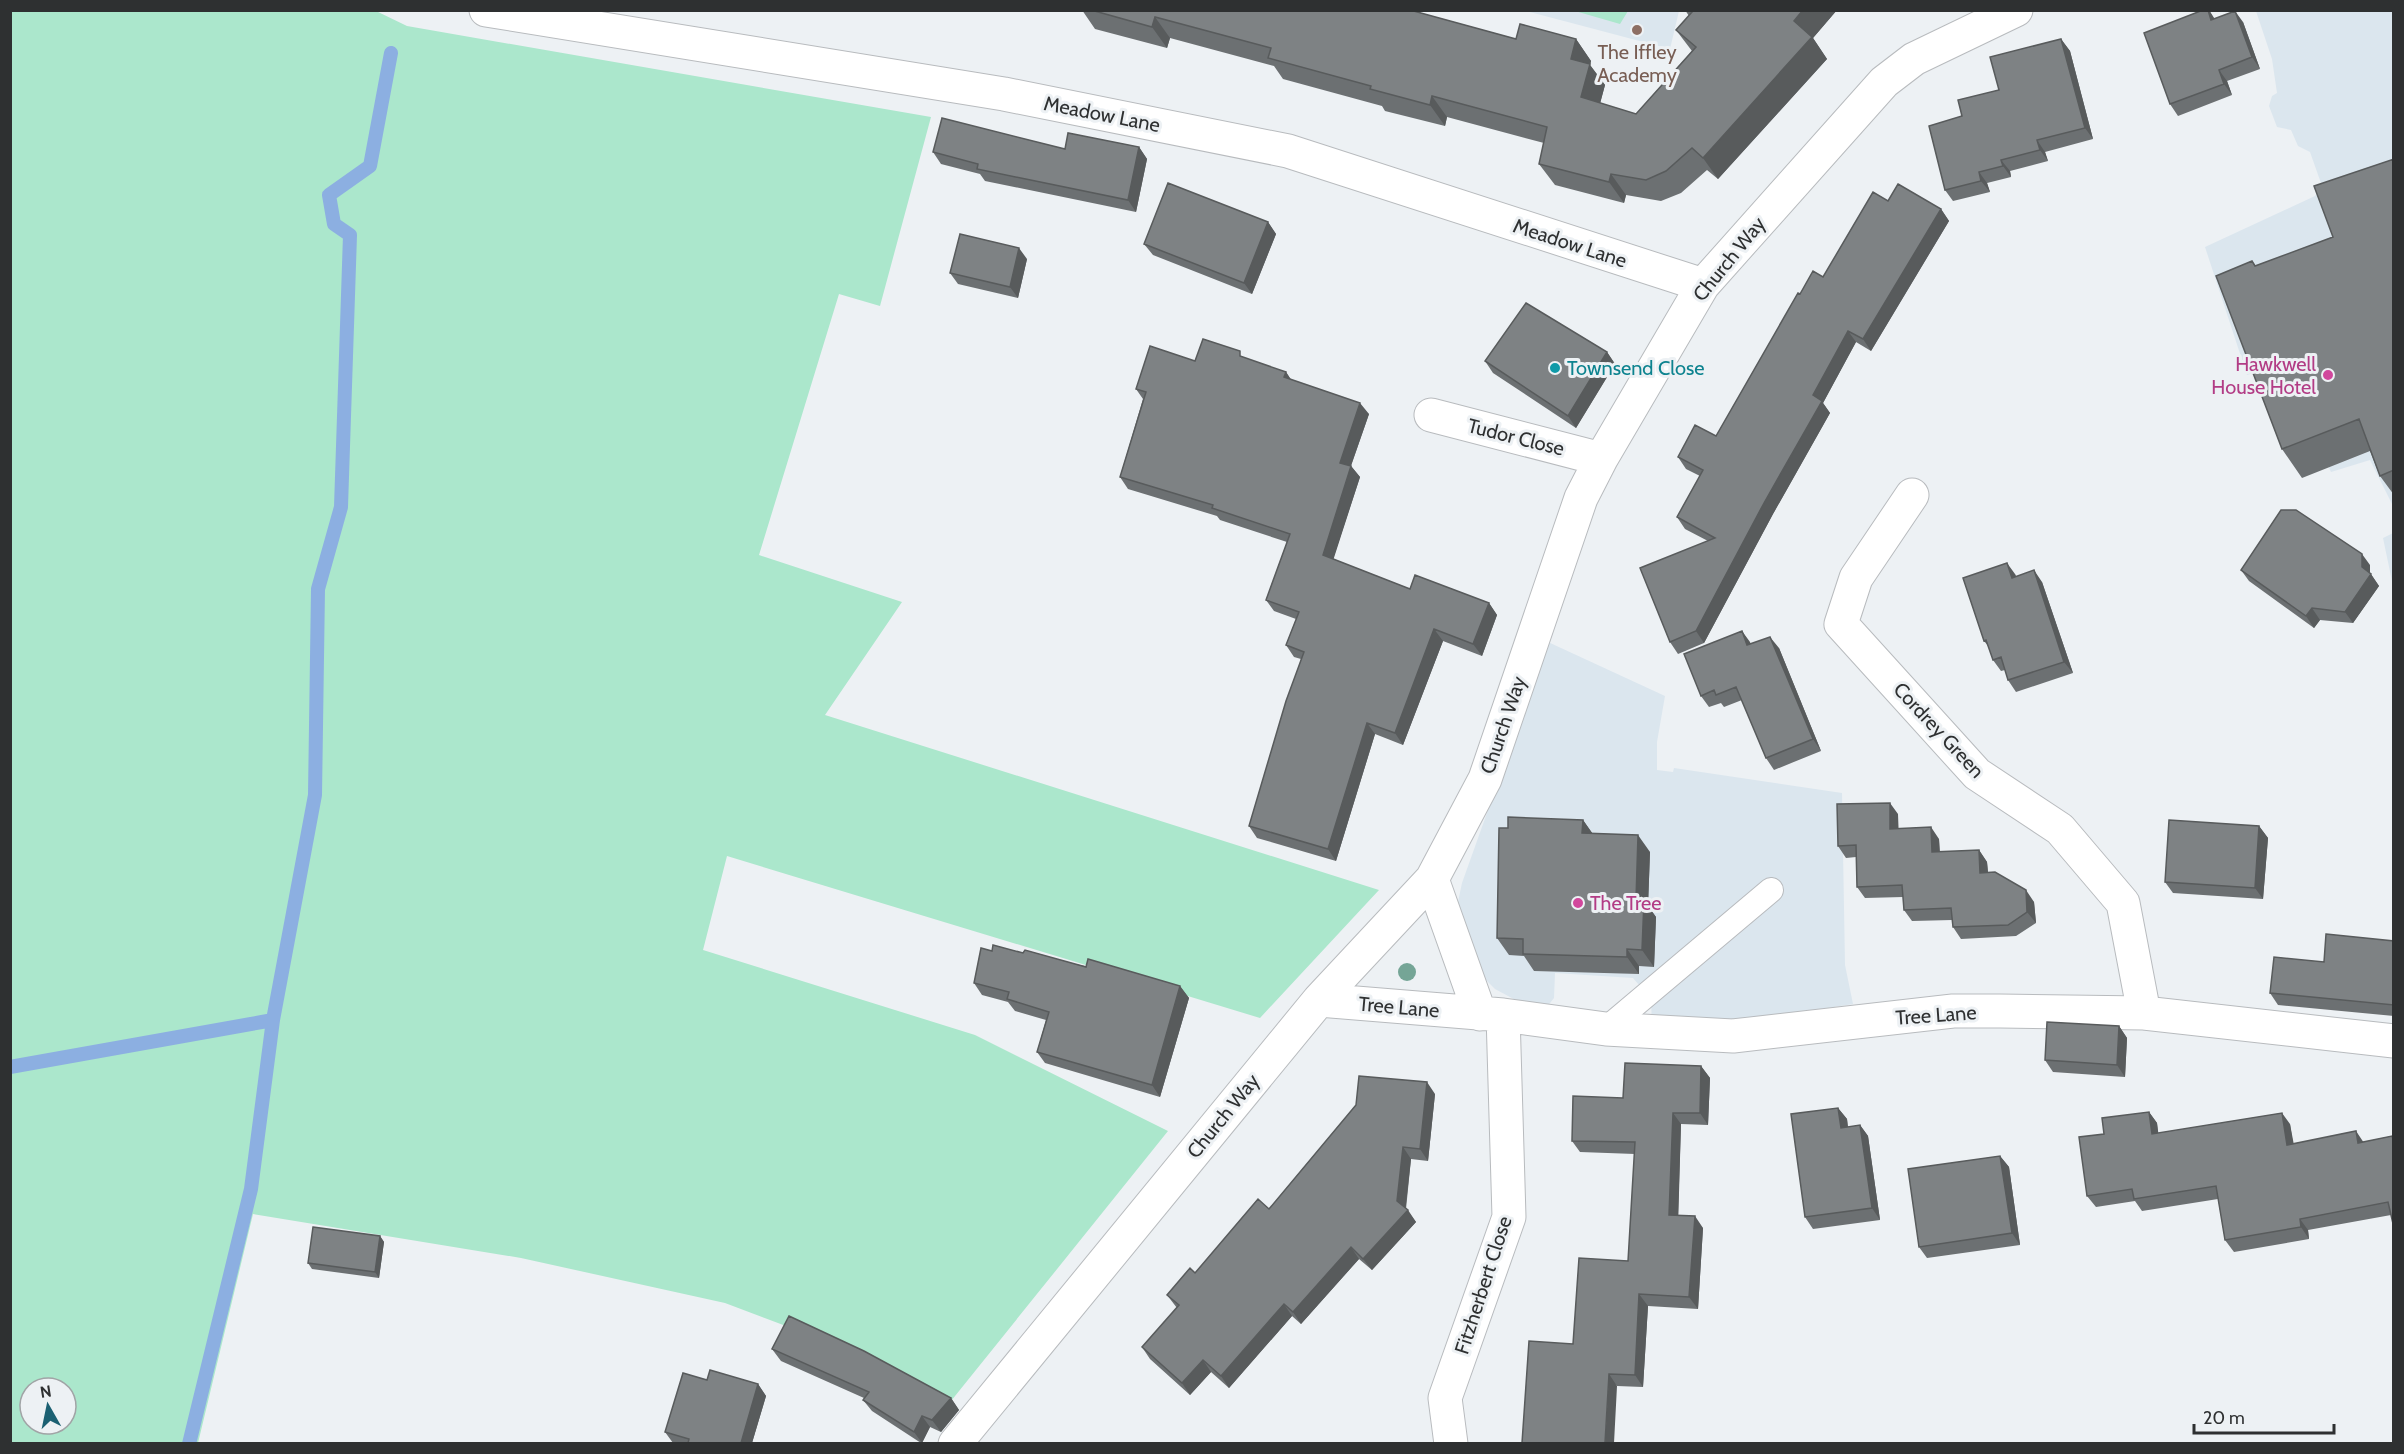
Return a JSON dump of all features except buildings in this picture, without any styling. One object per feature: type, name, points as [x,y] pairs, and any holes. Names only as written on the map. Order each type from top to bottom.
[{"type":"street","name":"Meadow Lane","points":[[486,10],[1004,94],[1288,151],[1703,285]]},
{"type":"street","name":"Church Way","points":[[956,1443],[1318,1000],[1432,879],[1485,779],[1581,498],[1601,459],[1703,285],[1884,82],[1914,59],[2016,10]]},
{"type":"street","name":"Tudor Close","points":[[1431,415],[1601,459]]},
{"type":"street","name":"Cordrey Green","points":[[1912,495],[1856,578],[1841,624],[1977,774],[2060,829],[2122,903],[2144,1013]]},
{"type":"street","points":[[1432,879],[1492,1015]]},
{"type":"street","name":"Tree Lane","points":[[1318,1000],[1492,1015],[1606,1029],[1733,1036],[1953,1011],[2144,1013],[2394,1041]]},
{"type":"street","name":"Fitzherbert Close","points":[[1451,1443],[1445,1398],[1509,1217],[1492,1015]]},
{"type":"lane","points":[[1606,1029],[1770,890]]},
{"type":"shaded area","name":"The Iffley Academy","points":[[1526,11],[1679,11],[1670,49]]},
{"type":"shaded area","points":[[2256,11],[2393,11],[2393,506],[2370,460],[2331,472],[2322,453],[2256,372],[2247,375],[2205,247],[2315,196],[2322,186],[2310,152],[2298,146],[2291,130],[2277,127],[2269,106],[2272,96],[2277,93],[2272,59]]},
{"type":"shaded area","points":[[2393,533],[2393,586],[2383,538]]},
{"type":"shaded area","points":[[1548,642],[1665,696],[1657,742],[1657,770],[1673,772],[1674,768],[1842,793],[1845,965],[1853,1004],[1713,1026],[1652,1026],[1651,999],[1633,978],[1555,973],[1554,998],[1546,1008],[1525,1005],[1495,989],[1478,972],[1459,916],[1458,902],[1462,883]]},
{"type":"green space","points":[[10,11],[376,11],[407,26],[931,117],[880,306],[839,294],[759,555],[902,602],[825,715],[1379,890],[1260,1018],[727,856],[703,950],[975,1035],[1168,1131],[951,1401],[879,1361],[725,1303],[521,1258],[253,1214],[198,1443],[11,1443]]},
{"type":"green space","points":[[1575,11],[1628,11],[1620,24]]},
{"type":"waterway","points":[[10,1067],[273,1020],[315,795],[318,589],[341,507],[350,235],[334,224],[329,195],[370,166],[391,53]]},
{"type":"waterway","points":[[189,1444],[251,1189],[273,1020]]},
{"type":"place","name":"The Iffley Academy","points":[[1637,30]]},
{"type":"place","name":"Townsend Close","points":[[1555,368]]},
{"type":"place","name":"Hawkwell House Hotel","points":[[2328,375]]},
{"type":"place","name":"The Tree","points":[[1578,903]]}]
